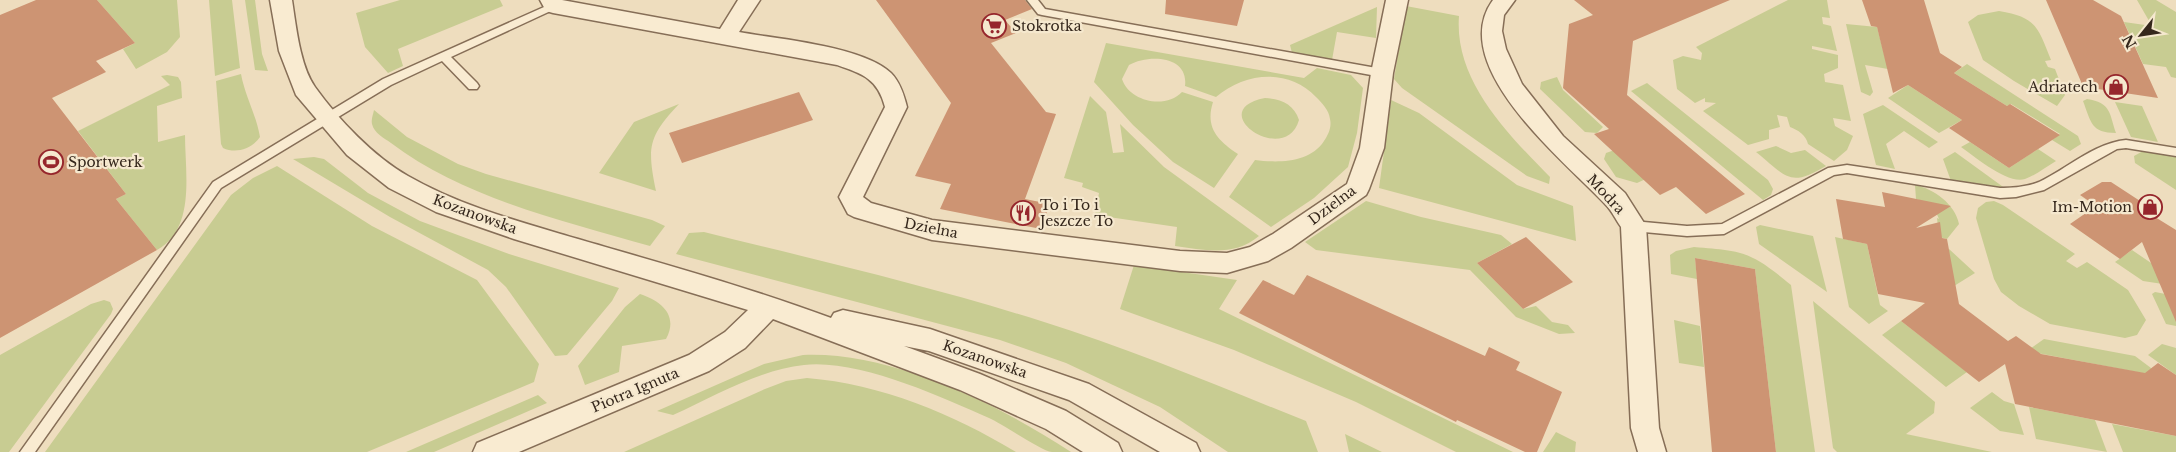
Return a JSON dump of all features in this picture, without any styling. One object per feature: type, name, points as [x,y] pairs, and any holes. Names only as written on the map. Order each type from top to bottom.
[{"type":"street","name":"Kozanowska","points":[[281,0],[290,51],[304,89],[326,118],[355,149],[398,182],[445,205],[523,232],[769,306],[1024,404],[1056,420],[1108,452]]},
{"type":"street","points":[[726,36],[749,0]]},
{"type":"street","points":[[1382,73],[1397,0]]},
{"type":"street","name":"Modra","points":[[1504,0],[1491,19],[1492,38],[1500,62],[1524,106],[1548,134],[1617,202],[1633,226],[1645,428],[1652,452]]},
{"type":"street","name":"Dzielna","points":[[552,3],[841,58],[868,68],[881,76],[893,91],[896,107],[851,197],[857,207],[863,210],[932,230],[1180,261],[1227,263],[1259,254],[1356,189],[1372,148],[1382,73]]},
{"type":"street","name":"Kozanowska","points":[[769,306],[930,340],[948,346],[1079,392],[1186,452]]},
{"type":"street","name":"Piotra Ignuta","points":[[487,452],[699,363],[735,340],[769,306]]},
{"type":"lane","points":[[1032,0],[1042,12],[1382,73]]},
{"type":"lane","points":[[27,452],[217,185],[387,82],[552,3]]},
{"type":"lane","points":[[443,56],[473,86]]},
{"type":"lane","points":[[1633,226],[1687,231],[1724,229],[1746,219],[1832,171],[1842,169],[1868,170],[2000,193],[2040,187],[2115,145],[2126,144],[2176,152]]},
{"type":"green space","points":[[97,0],[177,0],[180,37],[167,52],[136,69],[123,49],[135,43]]},
{"type":"green space","points":[[209,0],[232,0],[240,68],[215,76]]},
{"type":"green space","points":[[245,0],[255,0],[262,54],[268,71],[255,70]]},
{"type":"green space","points":[[400,0],[500,0],[503,6],[398,49],[403,66],[388,73],[365,47],[356,13]]},
{"type":"green space","points":[[1788,0],[1827,0],[1830,18],[1822,17],[1823,24],[1831,26],[1837,51],[1812,46],[1812,49],[1838,55],[1838,68],[1824,74],[1825,82],[1843,85],[1851,121],[1833,118],[1835,126],[1853,136],[1847,150],[1834,161],[1808,144],[1801,133],[1790,127],[1787,117],[1777,115],[1780,127],[1769,130],[1769,139],[1748,145],[1703,111],[1716,103],[1705,102],[1705,98],[1695,103],[1677,89],[1673,60],[1683,56],[1701,60],[1702,53],[1696,47]]},
{"type":"green space","points":[[2137,0],[2156,0],[2176,12],[2176,78],[2171,77],[2166,67],[2143,64],[2124,22],[2152,26]]},
{"type":"green space","points":[[1406,6],[1459,16],[1460,40],[1465,63],[1475,84],[1501,124],[1550,177],[1549,184],[1527,176],[1402,88],[1394,79]]},
{"type":"green space","points":[[1377,7],[1376,38],[1337,32],[1332,60],[1292,53],[1290,45]]},
{"type":"green space","points":[[1999,11],[2029,21],[2039,32],[2051,60],[2045,61],[2048,67],[2055,69],[2065,95],[2057,106],[1983,60],[1968,22],[1978,15]]},
{"type":"green space","points":[[1846,24],[1877,27],[1888,69],[1865,65],[1873,92],[1870,96],[1861,92]]},
{"type":"green space","points":[[1106,43],[1304,78],[1317,68],[1351,75],[1363,88],[1357,133],[1348,167],[1314,198],[1271,227],[1229,197],[1255,160],[1293,160],[1311,154],[1318,148],[1327,136],[1330,125],[1328,113],[1321,102],[1305,88],[1293,81],[1280,78],[1253,78],[1240,82],[1216,97],[1185,86],[1185,76],[1181,68],[1166,60],[1146,59],[1129,65],[1122,79],[1126,87],[1140,98],[1157,102],[1166,101],[1175,98],[1182,92],[1213,102],[1211,111],[1212,126],[1219,138],[1238,154],[1214,188],[1173,162],[1133,125],[1094,82]]},
{"type":"green space","points":[[1967,64],[2078,136],[2081,144],[2070,151],[2052,140],[2060,134],[2011,104],[2007,106],[1954,73]]},
{"type":"green space","points":[[241,74],[260,137],[253,145],[238,150],[228,150],[223,148],[221,144],[216,81]]},
{"type":"green space","points":[[161,76],[178,77],[181,82],[182,98],[157,106],[158,142],[185,135],[186,198],[178,228],[169,240],[157,250],[116,199],[126,194],[78,131],[170,85]]},
{"type":"green space","points":[[1557,77],[1563,90],[1603,127],[1597,133],[1585,132],[1540,89],[1541,82]]},
{"type":"green space","points":[[1647,83],[1768,180],[1773,189],[1771,195],[1763,200],[1631,91]]},
{"type":"green space","points":[[1908,85],[1962,120],[1939,133],[1888,98]]},
{"type":"green space","points":[[1090,96],[1106,112],[1113,153],[1124,152],[1120,124],[1164,167],[1259,236],[1240,247],[1219,250],[1197,249],[1175,246],[1177,227],[1095,215],[1099,193],[1082,187],[1083,183],[1064,178]]},
{"type":"green space","points":[[1265,98],[1286,103],[1294,110],[1299,120],[1291,133],[1279,138],[1265,137],[1253,132],[1244,123],[1242,113],[1248,104]]},
{"type":"green space","points":[[2087,99],[2105,106],[2110,114],[2116,133],[2101,131],[2093,125],[2083,101]]},
{"type":"green space","points":[[1391,100],[1419,113],[1517,185],[1573,206],[1576,241],[1379,188]]},
{"type":"green space","points":[[2115,102],[2142,106],[2158,142],[2131,137]]},
{"type":"green space","points":[[679,104],[661,125],[652,143],[651,163],[656,191],[599,173],[634,122]]},
{"type":"green space","points":[[1883,105],[1938,142],[1929,148],[1904,131],[1886,144],[1895,169],[1876,165],[1863,114]]},
{"type":"green space","points":[[374,110],[407,137],[458,164],[486,174],[652,220],[665,226],[650,246],[549,217],[482,193],[450,179],[419,162],[380,135],[372,124]]},
{"type":"green space","points":[[1970,142],[2009,168],[2038,149],[2056,161],[2025,179],[2018,180],[1992,169],[1961,147]]},
{"type":"green space","points":[[1626,146],[1659,173],[1637,183],[1616,177],[1604,159],[1606,153]]},
{"type":"green space","points":[[1776,146],[1791,153],[1805,150],[1826,166],[1804,177],[1789,177],[1756,152]]},
{"type":"green space","points":[[2143,151],[2176,157],[2176,190],[2135,163],[2134,156]]},
{"type":"green space","points":[[1955,152],[2006,189],[1951,181],[1943,159]]},
{"type":"green space","points":[[314,157],[324,159],[368,193],[420,221],[509,254],[619,288],[612,301],[567,355],[555,356],[506,287],[488,270],[390,217],[293,159]]},
{"type":"green space","points":[[277,166],[372,226],[477,280],[539,364],[534,382],[367,452],[45,452],[231,195],[253,178]]},
{"type":"green space","points":[[1915,185],[1943,198],[1953,210],[1959,224],[1947,239],[1939,237],[1937,218],[1939,219],[1936,212],[1927,204],[1916,199]]},
{"type":"green space","points":[[1366,201],[1421,217],[1501,235],[1512,244],[1477,263],[1523,309],[1536,306],[1552,322],[1568,325],[1575,333],[1559,334],[1516,317],[1470,270],[1316,250],[1305,242]]},
{"type":"green space","points":[[1994,201],[2003,205],[2075,254],[2066,261],[2077,268],[2087,262],[2128,290],[2146,320],[2137,335],[2125,338],[2050,324],[2019,306],[2001,292],[1994,279],[1976,218],[1978,208],[1986,202]]},
{"type":"green space","points":[[1760,225],[1813,236],[1827,292],[1759,244],[1756,227]]},
{"type":"green space","points":[[704,232],[957,296],[1075,332],[1174,368],[1306,421],[1318,452],[1228,452],[1160,407],[1066,363],[1000,340],[676,254],[689,233]]},
{"type":"green space","points":[[1835,237],[1867,244],[1880,305],[1888,311],[1869,324],[1849,307]]},
{"type":"green space","points":[[1694,247],[1725,250],[1747,255],[1766,266],[1791,285],[1815,452],[1776,452],[1755,269],[1695,258],[1697,279],[1671,274],[1670,255],[1676,251]]},
{"type":"green space","points":[[1949,249],[1975,273],[1946,291]]},
{"type":"green space","points":[[2132,250],[2176,280],[2176,286],[2143,281],[2115,262]]},
{"type":"green space","points":[[1134,265],[1237,280],[1219,309],[1513,452],[1456,452],[1356,402],[1234,350],[1120,309]]},
{"type":"green space","points":[[2155,292],[2176,296],[2176,326],[2166,324],[2152,294]]},
{"type":"green space","points":[[640,294],[655,301],[666,310],[670,323],[666,339],[622,346],[619,372],[585,385],[578,366],[625,307]]},
{"type":"green space","points":[[104,300],[110,302],[113,309],[111,314],[9,452],[0,452],[0,355],[91,304]]},
{"type":"green space","points":[[1813,301],[1935,402],[1934,413],[1906,434],[1992,452],[1837,452],[1833,448]]},
{"type":"green space","points":[[1674,320],[1700,326],[1704,367],[1679,363]]},
{"type":"green space","points":[[1901,321],[1967,372],[1946,387],[1882,335]]},
{"type":"green space","points":[[2044,339],[2135,356],[2163,377],[2027,351]]},
{"type":"green space","points":[[2162,344],[2176,348],[2176,375],[2148,355]]},
{"type":"green space","points":[[803,355],[837,356],[872,362],[907,371],[943,384],[1011,416],[1071,452],[1052,452],[1047,450],[989,418],[898,381],[873,373],[825,365],[804,365],[770,372],[673,415],[657,411],[764,364]]},
{"type":"green space","points":[[807,378],[835,381],[862,387],[916,403],[967,425],[1016,452],[624,452],[765,389],[786,381]]},
{"type":"green space","points":[[1992,392],[2004,401],[2014,404],[2024,435],[2000,431],[1970,408]]},
{"type":"green space","points":[[538,395],[547,403],[434,452],[406,452]]},
{"type":"green space","points":[[2029,407],[2095,420],[2107,452],[2036,439]]},
{"type":"green space","points":[[2112,424],[2176,436],[2176,452],[2123,452]]},
{"type":"green space","points":[[1556,432],[1576,442],[1575,452],[1543,452]]},
{"type":"green space","points":[[1345,434],[1382,452],[1349,452]]},
{"type":"building","name":"Sportwerk","points":[[36,0],[97,0],[135,43],[96,61],[106,72],[52,98],[126,194],[116,199],[157,250],[0,338],[0,15]]},
{"type":"building","points":[[876,0],[1025,0],[1032,9],[1005,20],[1016,33],[991,43],[1046,112],[1056,114],[1025,199],[1050,204],[1041,229],[940,209],[951,184],[915,176],[951,103]]},
{"type":"building","points":[[1166,0],[1244,0],[1237,26],[1165,14]]},
{"type":"building","points":[[1574,0],[1730,0],[1633,41],[1627,95],[1745,194],[1706,214],[1676,187],[1660,195],[1594,134],[1609,129],[1563,88],[1569,24],[1593,15]]},
{"type":"building","points":[[1862,0],[1924,0],[1940,53],[1962,67],[1954,73],[2007,106],[2010,104],[2060,135],[2009,168],[1949,128],[1962,120],[1908,85],[1893,93],[1877,27],[1871,26]]},
{"type":"building","points":[[2046,0],[2093,0],[2121,16],[2158,98],[2091,88],[2082,84]]},
{"type":"building","points":[[799,92],[813,120],[682,163],[669,133]]},
{"type":"building","points":[[2102,182],[2111,182],[2160,214],[2155,217],[2176,230],[2176,322],[2142,242],[2120,259],[2070,224],[2096,206],[2080,195]]},
{"type":"building","points":[[1882,192],[1951,206],[1916,228],[1940,222],[1942,238],[1947,239],[1959,304],[2008,341],[2016,336],[2041,354],[2145,373],[2158,363],[2176,375],[2176,436],[2015,404],[2005,364],[1979,382],[1901,321],[1925,303],[1878,294],[1867,244],[1843,239],[1836,199],[1885,207]]},
{"type":"building","points":[[1526,237],[1573,282],[1523,309],[1477,263]]},
{"type":"building","points":[[1695,258],[1755,269],[1776,452],[1712,452]]},
{"type":"building","points":[[1307,275],[1485,356],[1489,347],[1520,362],[1516,370],[1562,392],[1537,452],[1525,452],[1457,420],[1456,422],[1239,313],[1263,280],[1294,295]]},
{"type":"place","name":"Stokrotka","points":[[994,26]]},
{"type":"place","name":"Adriatech","points":[[2116,87]]},
{"type":"place","name":"Sportwerk","points":[[51,162]]},
{"type":"place","name":"Im-Motion","points":[[2150,207]]},
{"type":"place","name":"To i To i Jeszcze To","points":[[1023,213]]}]
